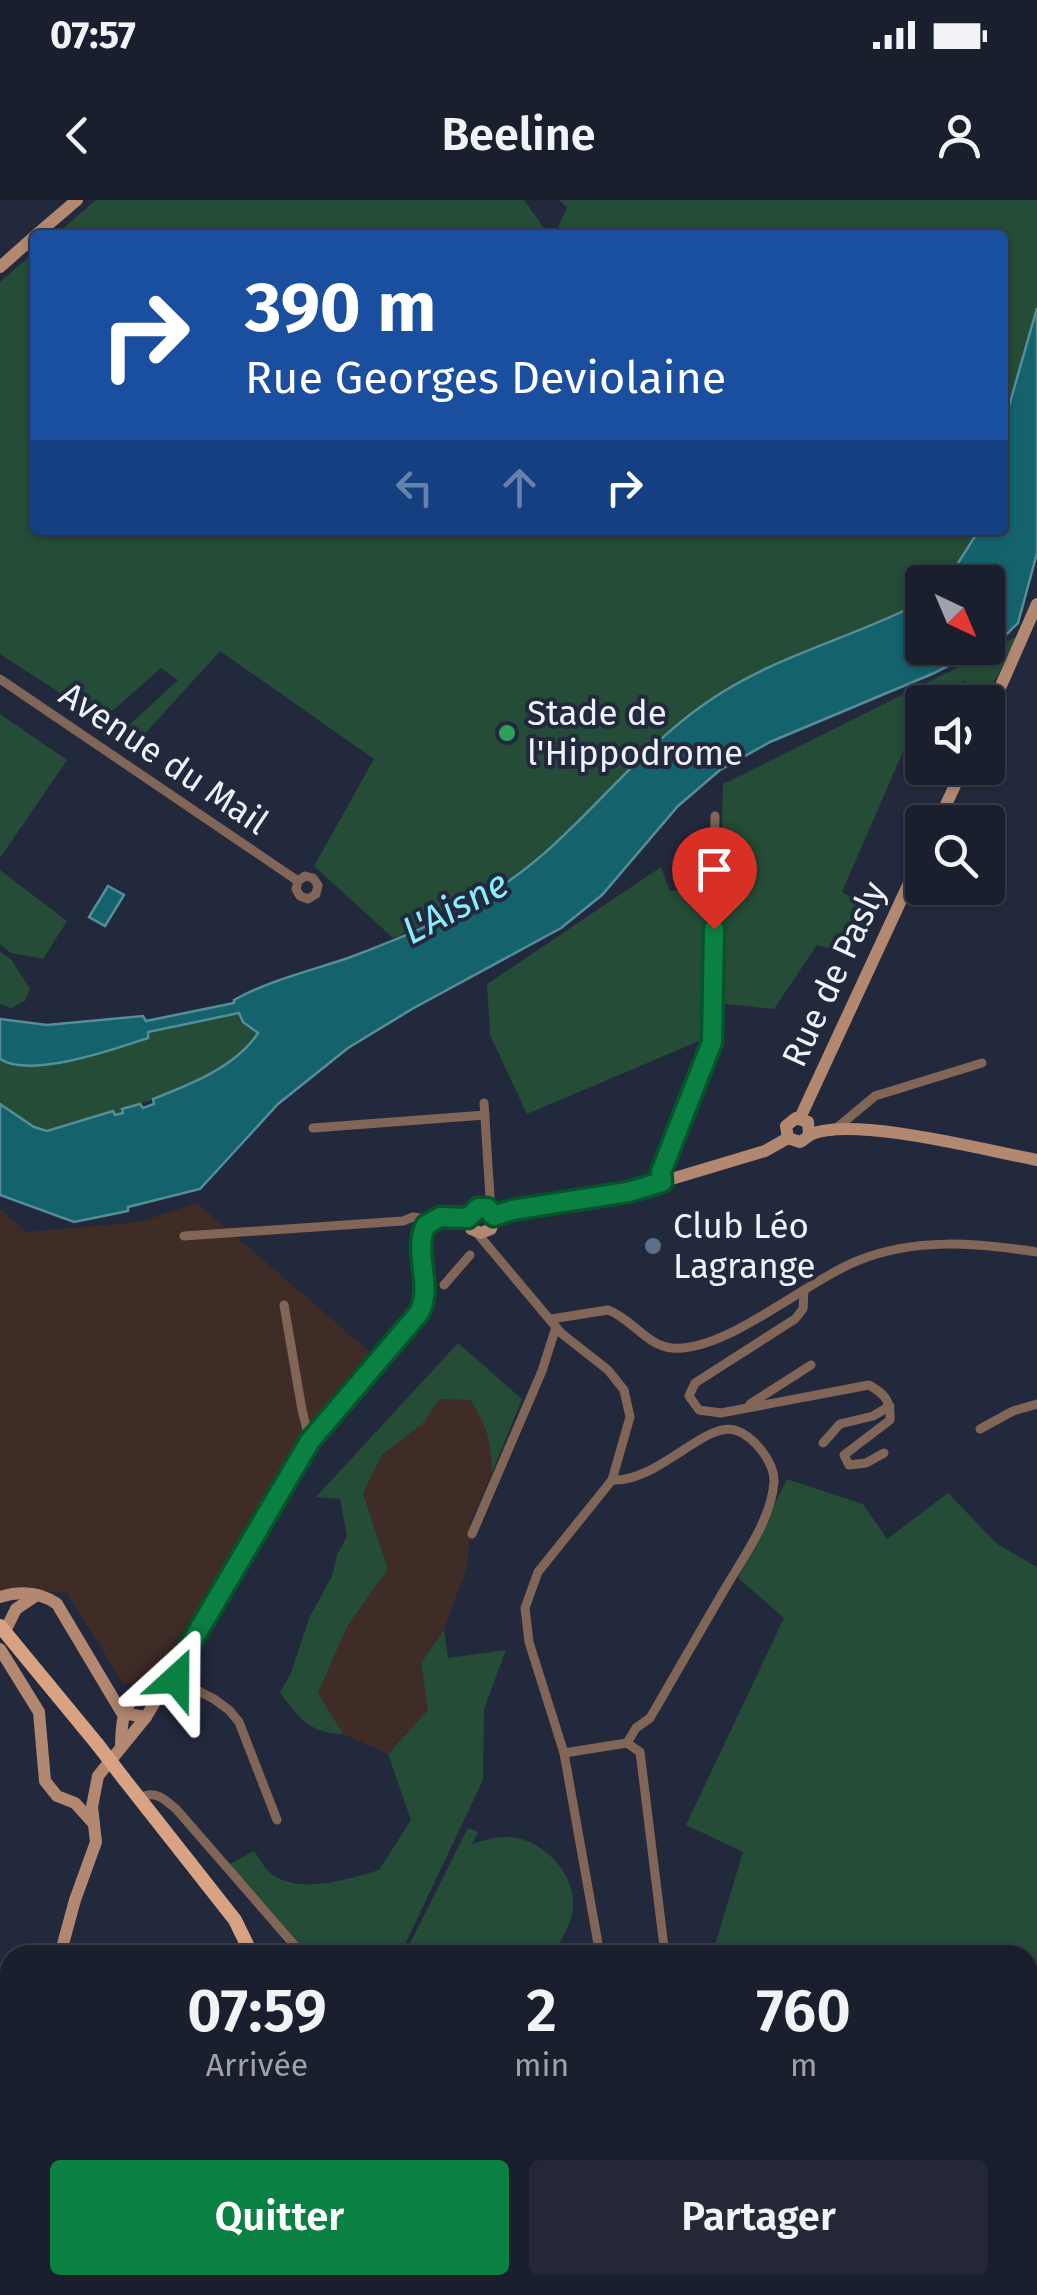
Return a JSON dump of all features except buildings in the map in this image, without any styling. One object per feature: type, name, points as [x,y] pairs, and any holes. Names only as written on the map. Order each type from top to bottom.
[{"type":"main road","points":[[43,230],[77,200]]},
{"type":"main road","points":[[0,266],[30,241]]},
{"type":"main road","points":[[1002,685],[1037,604]]},
{"type":"main road","points":[[1024,636],[1037,615]]},
{"type":"main road","name":"Rue de Pasly","points":[[800,1118],[905,892]]},
{"type":"main road","points":[[788,1138],[788,1122],[800,1118],[810,1126],[810,1134]]},
{"type":"main road","points":[[468,1218],[469,1226],[512,1210],[628,1192],[765,1151],[788,1138],[800,1142],[810,1134],[882,1130],[1037,1160]]},
{"type":"main road","points":[[63,1945],[74,1900],[96,1842],[93,1794],[108,1762],[146,1717],[310,1441],[419,1313],[426,1290],[422,1235],[432,1220],[468,1218],[478,1208],[488,1222]]},
{"type":"main road","points":[[0,1597],[22,1593],[57,1604],[122,1713],[121,1744]]},
{"type":"main road","points":[[36,1595],[16,1609],[3,1629],[236,1920],[247,1945]]},
{"type":"main road","points":[[0,1649],[39,1712],[45,1780],[57,1796],[74,1803],[94,1824]]},
{"type":"main road","points":[[122,1713],[134,1696],[171,1677]]},
{"type":"main road","points":[[102,1680],[134,1696],[146,1717]]},
{"type":"main road","points":[[122,1713],[146,1717]]},
{"type":"main road","points":[[74,1803],[93,1794]]},
{"type":"street","name":"Avenue du Mail","points":[[0,680],[298,882]]},
{"type":"street","points":[[662,1182],[661,1172],[712,1042],[714,816]]},
{"type":"street","points":[[832,1132],[874,1096],[982,1063]]},
{"type":"street","points":[[484,1103],[488,1222],[497,1254],[553,1323],[608,1370],[624,1390],[630,1417],[612,1480],[538,1572],[525,1608],[528,1642],[564,1754],[598,1945]]},
{"type":"street","points":[[313,1128],[485,1115]]},
{"type":"street","points":[[184,1236],[402,1222],[413,1217],[432,1220]]},
{"type":"street","points":[[402,1222],[422,1235]]},
{"type":"street","points":[[553,1323],[608,1310],[658,1344],[682,1348],[719,1339],[858,1260],[922,1246],[967,1242],[1037,1252]]},
{"type":"street","points":[[444,1285],[470,1255]]},
{"type":"street","points":[[804,1290],[803,1310],[795,1319],[690,1388],[689,1396],[700,1410],[722,1413],[869,1385],[886,1397],[890,1420],[844,1455],[849,1465],[866,1464],[884,1452]]},
{"type":"street","points":[[284,1305],[310,1441]]},
{"type":"street","points":[[472,1534],[542,1370],[553,1323]]},
{"type":"street","points":[[742,1409],[810,1365]]},
{"type":"street","points":[[980,1430],[1013,1411],[1037,1404]]},
{"type":"street","points":[[823,1443],[840,1424],[873,1416],[890,1406]]},
{"type":"street","points":[[612,1480],[648,1474],[715,1430],[736,1430],[755,1443],[774,1477],[770,1504],[745,1553],[650,1718],[636,1728],[626,1743]]},
{"type":"street","points":[[171,1677],[230,1710],[277,1820]]},
{"type":"street","points":[[564,1754],[626,1743],[640,1752],[664,1945]]},
{"type":"street","points":[[140,1798],[156,1795],[177,1810],[294,1945]]},
{"type":"shaded area","points":[[96,200],[524,200],[545,230],[61,230]]},
{"type":"shaded area","points":[[559,200],[1037,200],[1037,308],[1008,410],[1008,230],[557,230],[567,207]]},
{"type":"shaded area","name":"Stade de l'Hippodrome","points":[[30,256],[30,535],[976,535],[957,565],[905,565],[905,610],[725,690],[572,830],[515,876],[467,906],[393,938],[314,866],[374,759],[220,651],[142,737],[126,728],[178,680],[161,668],[102,720],[0,654],[0,282]]},
{"type":"shaded area","points":[[1037,308],[1037,553],[1018,623],[1005,636],[1005,565],[957,565],[976,535],[1008,535],[1008,410]]},
{"type":"shaded area","points":[[905,610],[905,665],[950,665],[770,742],[720,770],[678,806],[602,895],[561,928],[348,1048],[278,1104],[200,1189],[128,1207],[128,1211],[74,1222],[0,1195],[0,1104],[34,1127],[47,1131],[113,1111],[115,1115],[123,1113],[122,1109],[140,1104],[143,1108],[154,1104],[153,1099],[225,1065],[258,1033],[243,1022],[239,1013],[148,1032],[148,1038],[95,1055],[31,1066],[0,1059],[0,1019],[47,1025],[143,1016],[146,1021],[234,1003],[262,987],[401,937],[454,913],[517,875],[545,853],[674,727],[728,688]]},
{"type":"shaded area","points":[[1020,634],[1005,662],[1005,643]]},
{"type":"shaded area","points":[[963,665],[1003,665],[992,685],[963,681],[958,685],[922,685]]},
{"type":"shaded area","points":[[905,694],[905,747],[842,892],[863,904],[838,951],[817,945],[774,1009],[717,1003],[723,784]]},
{"type":"shaded area","points":[[0,714],[67,760],[0,858]]},
{"type":"shaded area","points":[[661,867],[670,891],[710,889],[711,1036],[527,1114],[490,1035],[487,984]]},
{"type":"shaded area","points":[[0,870],[67,921],[43,959],[11,953],[0,944]]},
{"type":"shaded area","points":[[108,886],[124,895],[105,926],[89,917]]},
{"type":"shaded area","points":[[0,952],[11,959],[30,989],[25,1001],[11,1008],[0,1004]]},
{"type":"shaded area","points":[[239,1013],[258,1033],[232,1060],[197,1081],[123,1109],[123,1113],[115,1115],[113,1111],[47,1131],[34,1127],[0,1104],[0,1059],[32,1066],[73,1060],[148,1039],[148,1033]]},
{"type":"shaded area","points":[[197,1203],[370,1352],[294,1487],[152,1683],[123,1683],[67,1593],[0,1589],[0,1209],[26,1232],[139,1222]]},
{"type":"shaded area","points":[[458,1343],[522,1399],[492,1473],[487,1435],[470,1400],[440,1399],[423,1423],[382,1455],[363,1493],[388,1569],[348,1625],[318,1693],[343,1734],[322,1731],[299,1716],[280,1692],[347,1536],[340,1499],[316,1497]]},
{"type":"shaded area","points":[[440,1398],[470,1400],[486,1423],[492,1473],[471,1521],[467,1567],[444,1630],[421,1663],[428,1710],[388,1754],[343,1734],[317,1693],[348,1625],[388,1569],[363,1492],[382,1455],[423,1423]]},
{"type":"shaded area","points":[[787,1479],[863,1504],[887,1539],[948,1493],[997,1544],[1037,1567],[1037,1945],[715,1945],[743,1852],[686,1825],[784,1618],[738,1578]]},
{"type":"shaded area","points":[[444,1630],[448,1658],[506,1650],[484,1709],[483,1780],[405,1945],[300,1945],[228,1865],[254,1851],[268,1871],[280,1879],[308,1884],[379,1870],[411,1820],[388,1754],[428,1710],[421,1663]]},
{"type":"shaded area","points":[[468,1828],[478,1832],[472,1844],[510,1837],[533,1844],[554,1859],[568,1881],[572,1911],[558,1945],[409,1945]]},
{"type":"place","name":"Stade de l'Hippodrome","points":[[507,733]]},
{"type":"place","name":"Club Léo Lagrange","points":[[653,1246]]},
{"type":"route","points":[[176,1679],[171,1677],[310,1441],[419,1313],[426,1290],[420,1247],[426,1225],[440,1217],[468,1218],[473,1210],[482,1207],[494,1216],[628,1192],[662,1182],[661,1172],[712,1042],[714,929]]},
{"type":"water label","name":"L'Aisne","points":[[455,907]]}]
